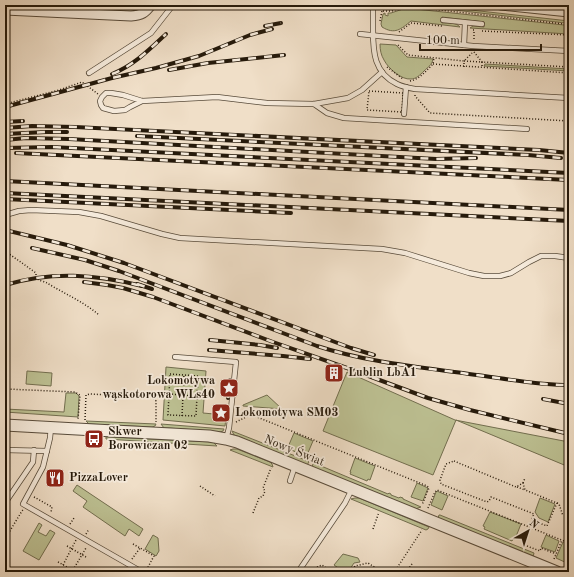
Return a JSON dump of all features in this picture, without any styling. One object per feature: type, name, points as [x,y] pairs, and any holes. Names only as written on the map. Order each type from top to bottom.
[{"type":"street","points":[[5,10],[139,16],[145,13],[152,5]]},
{"type":"street","points":[[501,5],[569,12]]},
{"type":"street","name":"Nowy Świat","points":[[5,425],[209,436],[226,439],[237,442],[557,572]]},
{"type":"lane","points":[[89,73],[151,33],[173,5]]},
{"type":"lane","points":[[373,7],[373,46],[376,60],[382,72],[396,84],[415,89],[569,98]]},
{"type":"lane","points":[[443,20],[482,24]]},
{"type":"lane","points":[[464,45],[465,22]]},
{"type":"lane","points":[[360,34],[464,45],[569,51]]},
{"type":"lane","points":[[142,102],[123,95],[111,93],[106,93],[100,101],[103,108],[114,111],[125,110],[142,102],[217,97],[268,103],[314,104],[348,98],[362,90],[382,72]]},
{"type":"lane","points":[[404,114],[404,93],[406,87]]},
{"type":"lane","points":[[314,104],[327,113],[344,118],[527,129]]},
{"type":"lane","points":[[5,215],[19,211],[31,210],[79,212],[101,216],[180,238],[382,249],[405,253],[469,273],[484,276],[500,276],[511,273],[541,256],[569,258]]},
{"type":"lane","points":[[175,357],[236,362],[229,428],[226,439]]},
{"type":"lane","points":[[51,427],[43,467],[23,504],[142,572]]},
{"type":"lane","points":[[5,450],[47,451]]},
{"type":"lane","points":[[5,503],[33,462],[34,450]]},
{"type":"lane","points":[[290,481],[296,466]]},
{"type":"lane","points":[[298,572],[345,503],[352,489]]},
{"type":"path","points":[[358,5],[369,10],[373,7],[400,5]]},
{"type":"path","points":[[364,5],[392,11],[404,6],[564,24],[569,28]]},
{"type":"path","points":[[482,31],[569,35]]},
{"type":"path","points":[[473,51],[482,62],[482,68]]},
{"type":"path","points":[[464,67],[464,61],[569,67]]},
{"type":"path","points":[[433,64],[569,73]]},
{"type":"path","points":[[5,104],[59,90],[82,82],[102,97]]},
{"type":"path","points":[[415,89],[415,96]]},
{"type":"path","points":[[369,90],[368,110],[402,112],[404,93]]},
{"type":"path","points":[[364,94],[369,90],[410,94],[415,96],[430,113],[569,121]]},
{"type":"path","points":[[399,91],[404,93]]},
{"type":"path","points":[[5,251],[36,274],[36,278],[38,280],[45,282],[99,315]]},
{"type":"path","points":[[170,374],[198,376],[196,416],[168,414],[169,394],[170,374]]},
{"type":"path","points":[[182,416],[184,375]]},
{"type":"path","points":[[5,390],[75,392],[80,395],[78,420]]},
{"type":"path","points":[[85,420],[86,395],[90,394],[152,397],[156,401],[156,422]]},
{"type":"path","points":[[169,394],[192,396]]},
{"type":"path","points":[[234,425],[235,423],[252,415],[427,486],[429,488],[422,506]]},
{"type":"path","points":[[557,503],[547,526],[534,521],[532,519],[534,514],[491,497],[487,502],[443,485],[440,483],[440,480],[446,464],[454,462],[557,503],[563,516]]},
{"type":"path","points":[[253,513],[259,498],[263,496],[265,491],[263,488],[271,468]]},
{"type":"path","points":[[525,478],[523,483],[525,490]]},
{"type":"path","points":[[516,486],[523,483]]},
{"type":"path","points":[[200,486],[215,496]]},
{"type":"path","points":[[428,508],[434,492],[437,490],[569,543]]},
{"type":"path","points":[[31,495],[52,507],[50,513]]},
{"type":"path","points":[[5,539],[22,511],[25,509]]},
{"type":"path","points":[[373,529],[380,512]]},
{"type":"path","points":[[65,522],[70,524],[74,518]]},
{"type":"path","points":[[89,529],[86,534],[91,537]]},
{"type":"path","points":[[388,572],[394,571],[422,530]]},
{"type":"path","points":[[63,565],[77,539]]},
{"type":"path","points":[[554,559],[562,540]]},
{"type":"path","points":[[73,570],[88,544]]},
{"type":"path","points":[[133,544],[154,556],[148,567]]},
{"type":"path","points":[[67,546],[86,557]]},
{"type":"path","points":[[528,546],[540,551],[542,548],[556,554]]},
{"type":"path","points":[[127,557],[132,560],[140,548]]},
{"type":"path","points":[[58,562],[76,572]]},
{"type":"path","points":[[351,572],[355,566],[368,563],[382,572]]},
{"type":"path","points":[[406,572],[412,564]]},
{"type":"path","points":[[310,572],[312,569],[322,566],[332,572]]},
{"type":"green space","points":[[412,5],[426,5],[569,21],[569,26],[565,23]]},
{"type":"green space","points":[[406,8],[564,25],[569,30],[569,34],[470,28],[473,26],[484,27],[484,22],[442,17],[442,23],[454,24],[460,27],[411,21],[401,29],[394,31],[382,27],[381,24],[383,14],[385,13],[385,15],[388,16],[388,13]]},
{"type":"green space","points":[[380,44],[396,45],[407,57],[433,59],[430,66],[416,78],[403,78],[395,73],[386,63],[381,54]]},
{"type":"green space","points":[[485,64],[569,69],[569,71],[484,66]]},
{"type":"green space","points":[[166,367],[206,371],[203,413],[225,415],[225,410],[227,410],[225,426],[163,420]]},
{"type":"green space","points":[[27,371],[52,373],[51,386],[26,384]]},
{"type":"green space","points":[[347,372],[456,420],[433,475],[323,431]]},
{"type":"green space","points":[[66,393],[76,393],[79,396],[78,417],[5,412],[5,409],[64,412]]},
{"type":"green space","points":[[267,395],[282,409],[243,406],[243,405]]},
{"type":"green space","points":[[457,420],[569,442],[569,467]]},
{"type":"green space","points":[[86,421],[156,424],[152,427],[89,424]]},
{"type":"green space","points":[[161,424],[224,429],[220,432],[164,428]]},
{"type":"green space","points":[[232,431],[309,462],[307,465],[234,435]]},
{"type":"green space","points":[[294,433],[313,441],[307,455],[306,454],[305,456],[289,449],[288,447]]},
{"type":"green space","points":[[106,437],[213,442],[217,446],[106,439]]},
{"type":"green space","points":[[237,449],[270,462],[273,467],[230,450]]},
{"type":"green space","points":[[355,458],[375,466],[370,480],[368,479],[367,481],[350,474]]},
{"type":"green space","points":[[314,463],[388,494],[389,493],[399,498],[403,498],[421,507],[415,509],[312,467]]},
{"type":"green space","points":[[417,483],[428,488],[423,501],[411,497]]},
{"type":"green space","points":[[77,485],[143,529],[139,536],[129,529],[125,536],[83,507],[87,501],[73,491]]},
{"type":"green space","points":[[437,491],[448,496],[442,510],[431,505]]},
{"type":"green space","points":[[359,498],[429,527],[426,530],[351,499]]},
{"type":"green space","points":[[540,498],[555,504],[548,522],[539,518],[535,512]]},
{"type":"green space","points":[[490,512],[521,524],[515,539],[512,541],[484,529],[485,527],[483,526]]},
{"type":"green space","points":[[439,515],[534,553],[533,557],[438,518]]},
{"type":"green space","points":[[39,523],[42,525],[38,532],[46,536],[50,530],[55,533],[39,560],[23,551]]},
{"type":"green space","points":[[153,535],[158,538],[159,551],[156,556],[145,549]]},
{"type":"green space","points":[[546,535],[559,541],[555,552],[541,547]]},
{"type":"green space","points":[[563,542],[569,545],[569,564],[556,558]]},
{"type":"green space","points":[[343,554],[358,558],[360,562],[354,563],[348,572],[344,572],[334,565]]},
{"type":"railway","points":[[265,26],[281,23]]},
{"type":"railway","points":[[5,107],[199,56],[250,35],[272,29]]},
{"type":"railway","points":[[112,74],[134,62],[166,34]]},
{"type":"railway","points":[[169,70],[208,63],[284,55]]},
{"type":"railway","points":[[5,122],[23,121]]},
{"type":"railway","points":[[5,128],[32,126],[75,127],[539,150],[569,153]]},
{"type":"railway","points":[[5,134],[67,132]]},
{"type":"railway","points":[[137,136],[528,155],[561,158]]},
{"type":"railway","points":[[5,140],[26,138],[69,139],[436,159],[476,158]]},
{"type":"railway","points":[[5,148],[52,147],[569,173]]},
{"type":"railway","points":[[16,153],[569,180]]},
{"type":"railway","points":[[5,181],[569,210]]},
{"type":"railway","points":[[5,193],[569,221]]},
{"type":"railway","points":[[5,199],[291,213]]},
{"type":"railway","points":[[5,230],[67,245],[124,263],[351,348],[374,355]]},
{"type":"railway","points":[[32,248],[85,260],[119,271],[336,352],[411,366],[532,383],[569,385]]},
{"type":"railway","points":[[5,285],[40,278],[74,276],[107,279],[142,286]]},
{"type":"railway","points":[[84,282],[123,288],[153,297],[428,398],[470,410],[569,434]]},
{"type":"railway","points":[[137,284],[152,289]]},
{"type":"railway","points":[[210,340],[277,348]]},
{"type":"railway","points":[[209,350],[310,359]]},
{"type":"railway","points":[[228,398],[230,380]]},
{"type":"railway","points":[[543,399],[569,404]]},
{"type":"place","name":"Lublin LbA1","points":[[334,373]]},
{"type":"place","name":"Lokomotywa wąskotorowa WLs40","points":[[229,388]]},
{"type":"place","name":"Lokomotywa SM03","points":[[221,413]]},
{"type":"place","name":"Skwer Borowiczan 02","points":[[94,439]]},
{"type":"place","name":"PizzaLover","points":[[55,478]]}]
